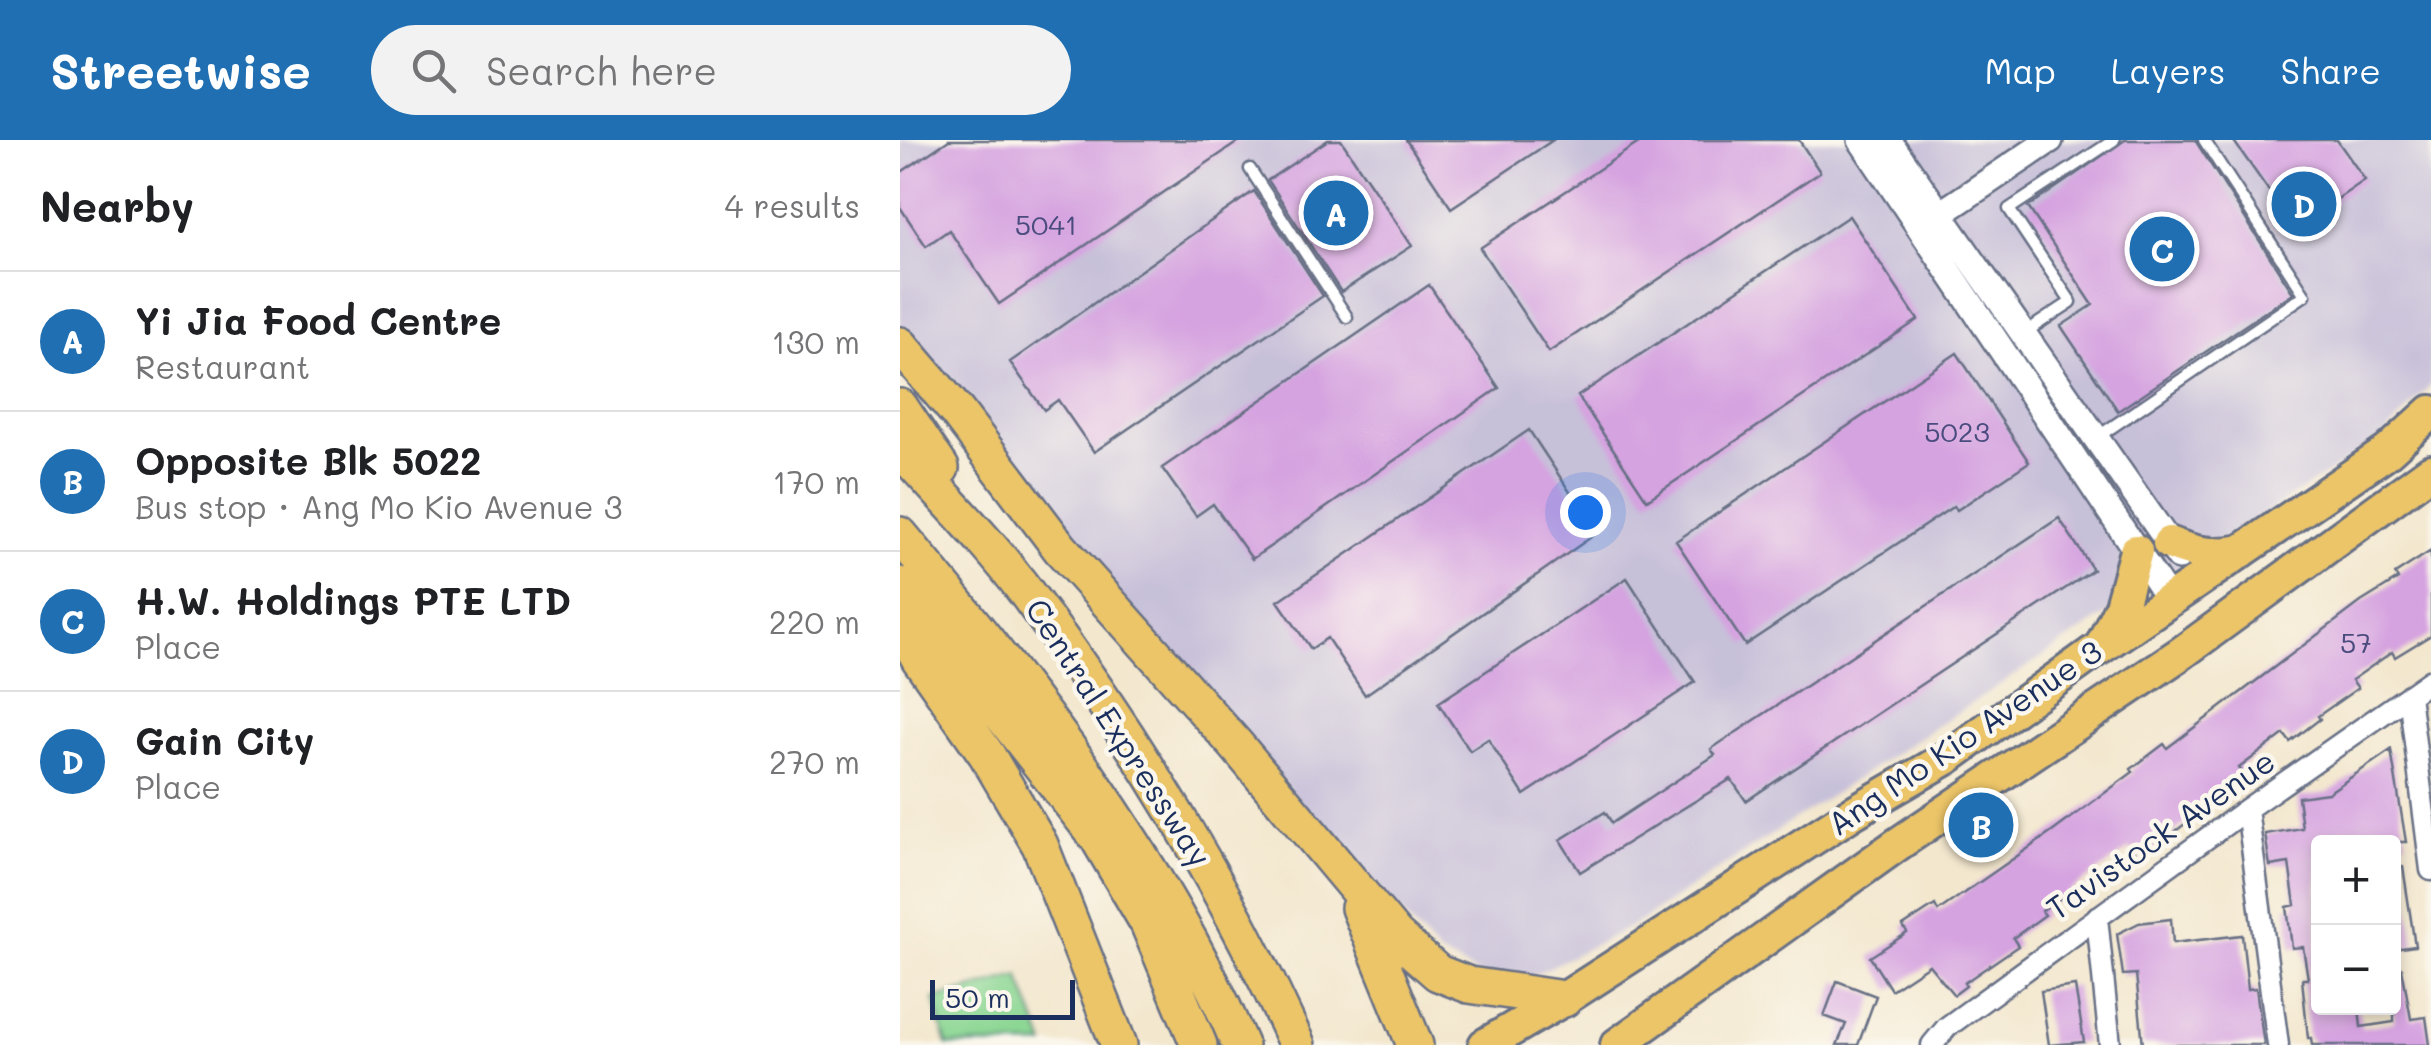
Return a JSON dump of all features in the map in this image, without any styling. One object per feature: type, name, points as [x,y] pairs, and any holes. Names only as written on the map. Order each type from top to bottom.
[{"type":"highway","points":[[900,345],[957,412],[1060,548],[1396,936],[1438,973],[1488,990],[1564,999]]},
{"type":"highway","points":[[900,407],[1023,588]]},
{"type":"highway","points":[[2421,421],[2408,446],[2413,461],[2431,468]]},
{"type":"highway","name":"Ang Mo Kio Avenue 3","points":[[1485,1045],[1564,999],[1854,812],[1947,758],[2387,452],[2421,421]]},
{"type":"highway","name":"Central Expressway","points":[[900,448],[1023,588],[1126,735],[1208,868],[1298,1045]]},
{"type":"highway","name":"Ang Mo Kio Avenue 3","points":[[1616,1045],[1898,844],[2183,652],[2431,468]]},
{"type":"highway","name":"Central Expressway","points":[[900,535],[974,622],[1092,780],[1162,892],[1233,1029]]},
{"type":"highway","points":[[2169,543],[2216,556],[2242,550]]},
{"type":"highway","points":[[2101,648],[2121,606],[2136,551]]},
{"type":"highway","points":[[900,584],[1098,838],[1148,923],[1196,1037]]},
{"type":"highway","points":[[900,623],[919,658],[987,755],[1040,845],[1119,1045]]},
{"type":"highway","points":[[1345,874],[1415,1045]]},
{"type":"street","points":[[1861,140],[1888,152],[2136,551],[2184,592]]},
{"type":"street","points":[[1931,221],[2050,140]]},
{"type":"street","points":[[1931,221],[2023,334],[2169,543],[2184,592]]},
{"type":"street","name":"Tavistock Avenue","points":[[1932,1045],[1947,1027],[2097,917],[2431,680]]},
{"type":"street","points":[[2409,696],[2431,870]]},
{"type":"street","points":[[2247,809],[2278,1045]]},
{"type":"street","points":[[2097,917],[2110,1045]]},
{"type":"lane","points":[[2023,334],[2070,302],[2009,209],[2114,140]]},
{"type":"lane","points":[[2095,438],[2306,295],[2204,140]]},
{"type":"lane","points":[[1250,169],[1347,316]]},
{"type":"shaded area","points":[[900,140],[2431,140],[2431,385],[2378,441],[1634,925],[1534,975],[1494,982],[1439,954],[1063,544],[900,333]]},
{"type":"green space","points":[[1019,976],[1045,1045],[947,1045],[934,999]]},
{"type":"building","points":[[949,140],[1241,140],[999,304],[949,230],[926,246],[900,207],[900,173]]},
{"type":"building","points":[[1328,140],[1341,140],[1412,246],[1341,292],[1268,180]]},
{"type":"building","points":[[1406,140],[1553,140],[1451,208]]},
{"type":"building","points":[[1643,140],[1799,140],[1820,172],[1549,352],[1480,248]]},
{"type":"building","points":[[2125,140],[2195,140],[2293,293],[2118,411],[2061,326],[2093,305],[2028,207]]},
{"type":"building","points":[[2233,140],[2337,140],[2365,180],[2295,228]]},
{"type":"building","points":[[1254,191],[1323,296],[1094,452],[1058,400],[1044,410],[1010,362]]},
{"type":"building","points":[[1849,216],[1918,320],[1647,500],[1578,396]]},
{"type":"building","points":[[1429,285],[1499,388],[1252,559],[1213,504],[1196,516],[1162,468]]},
{"type":"building","points":[[1957,353],[2029,462],[1957,510],[1954,506],[1745,645],[1676,541]]},
{"type":"building","points":[[1529,430],[1597,533],[1365,695],[1327,638],[1311,649],[1278,601]]},
{"type":"building","points":[[2059,518],[2093,570],[1746,801],[1731,779],[1580,872],[1560,840],[1605,812],[1612,823],[1715,755],[1711,749]]},
{"type":"building","points":[[2431,551],[2431,635],[2395,657],[2392,652],[2352,680],[2358,688],[2290,742],[2284,734],[2239,768],[2249,780],[2217,804],[2215,801],[2139,859],[2131,848],[2042,911],[2045,915],[2013,938],[2018,946],[1964,983],[1966,986],[1954,995],[1929,965],[1891,990],[1870,957],[1907,933],[1903,926],[1935,905],[1938,911],[2052,832],[2164,744],[2167,748],[2361,602],[2398,579],[2395,574]]},
{"type":"building","points":[[1627,578],[1695,682],[1524,795],[1488,739],[1470,751],[1438,703]]},
{"type":"building","points":[[2391,750],[2406,842],[2401,842],[2401,835],[2311,835],[2311,1015],[2360,1015],[2361,1027],[2394,1022],[2394,1015],[2401,1015],[2402,968],[2411,1019],[2426,1017],[2430,1045],[2312,1045],[2308,1038],[2302,979],[2308,979],[2303,947],[2292,948],[2287,907],[2295,905],[2289,863],[2270,866],[2265,834],[2302,828],[2298,797],[2328,793]]},
{"type":"building","points":[[2401,867],[2415,946],[2401,948],[2401,925]]},
{"type":"building","points":[[2171,919],[2173,943],[2242,935],[2248,989],[2256,988],[2264,1045],[2143,1045],[2136,974],[2123,975],[2117,934],[2139,923]]},
{"type":"building","points":[[1837,981],[1876,996],[1858,1045],[1837,1045],[1846,1024],[1824,1016]]},
{"type":"building","points":[[2075,986],[2084,1042],[2049,1045],[2041,991]]},
{"type":"place","name":"Gain City","points":[[2304,204]]},
{"type":"place","name":"Yi Jia Food Centre","points":[[1336,213]]},
{"type":"place","name":"H.W. Holdings PTE LTD","points":[[2162,249]]},
{"type":"place","name":"Opposite Blk 5022","points":[[1981,825]]}]
